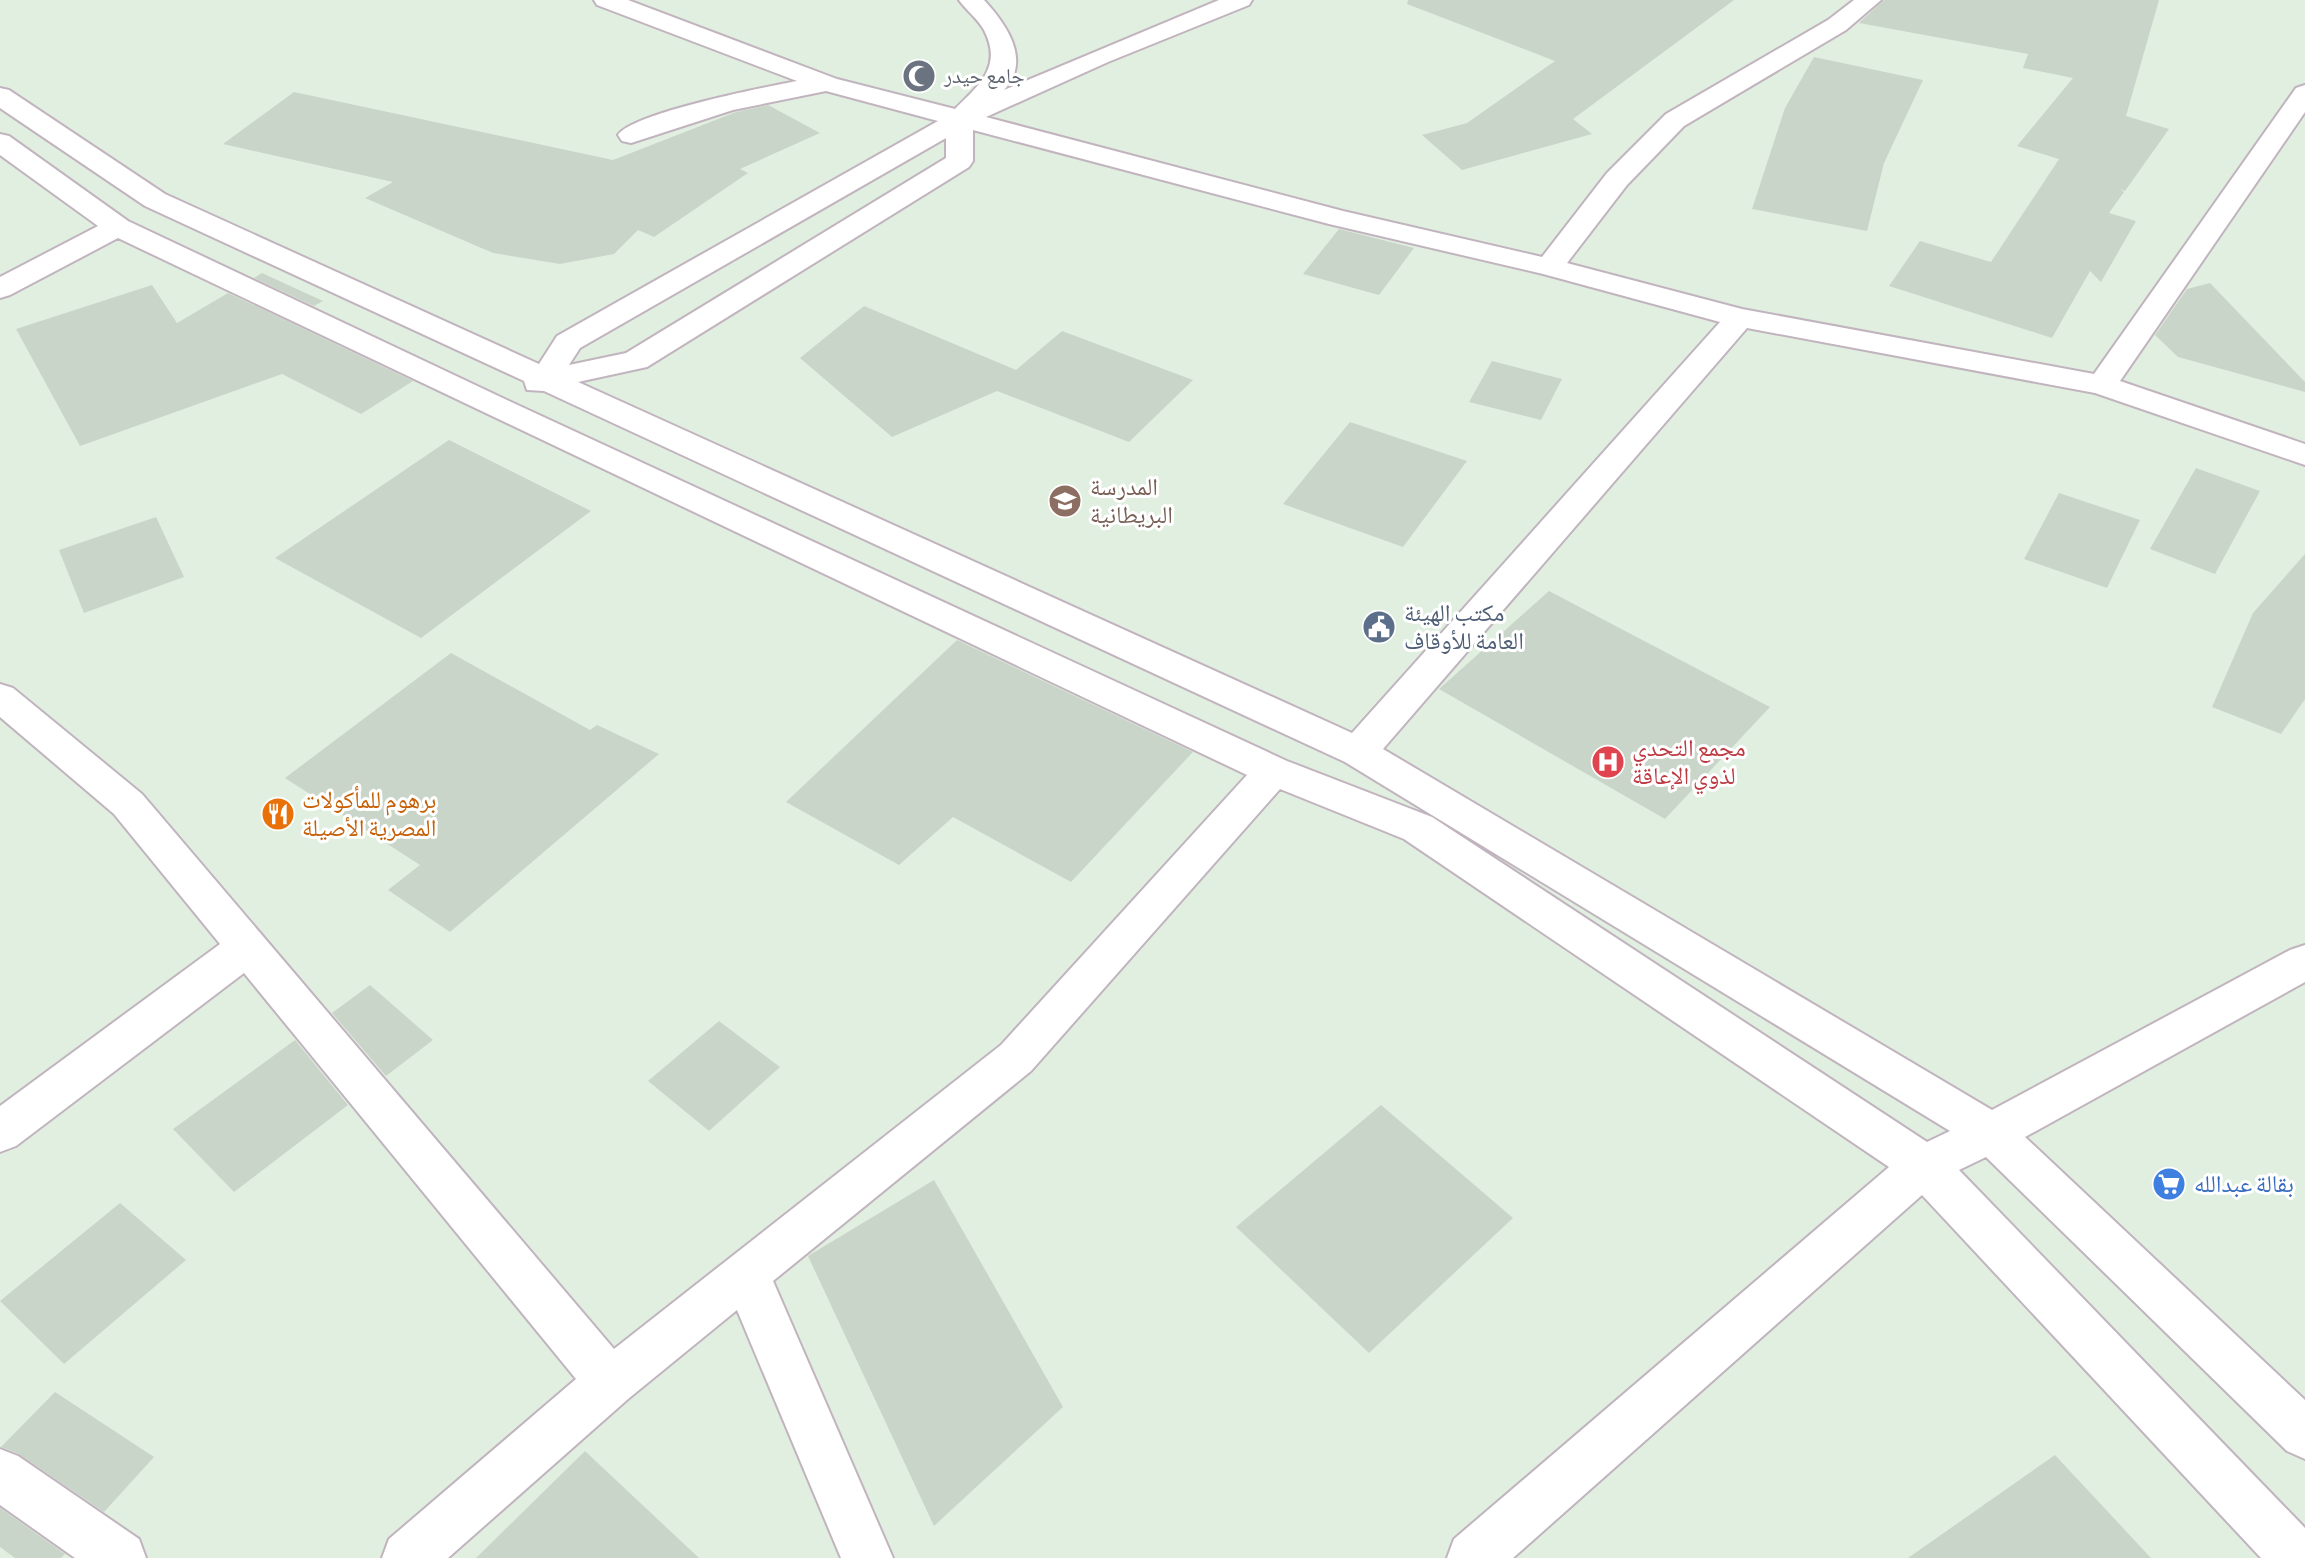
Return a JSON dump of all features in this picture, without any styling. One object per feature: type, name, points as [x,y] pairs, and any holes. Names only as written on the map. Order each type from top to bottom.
[{"type":"street","points":[[606,0],[828,84],[1339,218],[1549,267],[1740,318],[2102,385],[2305,455]]},
{"type":"street","points":[[498,408],[545,379],[636,360],[959,161],[960,119],[998,81],[1004,54],[995,27],[971,0]]},
{"type":"street","points":[[545,379],[568,342],[960,119],[1099,57],[1240,0]]},
{"type":"street","points":[[1549,267],[1617,179],[1675,120],[1837,25],[1869,0]]},
{"type":"street","points":[[631,135],[682,115],[759,95],[828,84]]},
{"type":"street","points":[[2102,385],[2305,93]]},
{"type":"street","points":[[0,96],[155,200],[1358,752],[1991,1133],[2305,1434]]},
{"type":"street","points":[[0,142],[118,227],[1273,771],[1418,828],[1924,1166],[2297,1558]]},
{"type":"street","points":[[0,289],[118,227]]},
{"type":"street","points":[[1358,752],[1740,318]]},
{"type":"street","points":[[0,697],[128,804],[610,1382]]},
{"type":"street","points":[[408,1558],[610,1382],[1016,1058],[1273,771]]},
{"type":"street","points":[[0,1132],[247,947]]},
{"type":"street","points":[[1473,1558],[1924,1166],[1991,1133],[2305,962]]},
{"type":"street","points":[[746,1273],[867,1558]]},
{"type":"street","points":[[0,1474],[120,1558]]},
{"type":"building","points":[[1408,0],[1734,0],[1573,119],[1592,134],[1462,170],[1422,135],[1467,123],[1555,61],[1407,4]]},
{"type":"building","points":[[1884,0],[2159,0],[2126,116],[2169,129],[2125,191],[2120,189],[2124,192],[2109,213],[2136,221],[2101,282],[2090,271],[2052,338],[1889,286],[1920,241],[1991,262],[2059,159],[2017,146],[2073,78],[2023,68],[2028,54],[1859,23]]},
{"type":"building","points":[[1814,57],[1923,80],[1884,163],[1867,231],[1752,209],[1785,108]]},
{"type":"building","points":[[294,92],[613,160],[736,112],[768,105],[820,133],[740,169],[748,173],[654,237],[638,230],[614,254],[560,264],[493,253],[365,198],[393,182],[223,144]]},
{"type":"building","points":[[1339,229],[1414,248],[1379,295],[1303,274]]},
{"type":"building","points":[[262,273],[323,301],[314,306],[254,278]]},
{"type":"building","points":[[2210,283],[2305,382],[2305,392],[2178,357],[2155,335],[2187,289]]},
{"type":"building","points":[[152,285],[177,323],[228,293],[413,381],[361,414],[282,374],[80,446],[16,329]]},
{"type":"building","points":[[864,306],[1016,370],[1062,331],[1193,380],[1129,442],[997,391],[892,437],[800,358]]},
{"type":"building","points":[[1492,361],[1562,379],[1541,420],[1469,402]]},
{"type":"building","points":[[1350,422],[1467,461],[1403,547],[1283,504]]},
{"type":"building","points":[[449,440],[591,511],[421,638],[275,558]]},
{"type":"building","points":[[2196,468],[2260,491],[2215,574],[2150,549]]},
{"type":"building","points":[[2059,493],[2140,520],[2107,588],[2024,559]]},
{"type":"building","points":[[156,517],[184,577],[84,613],[59,550]]},
{"type":"building","points":[[2305,554],[2305,699],[2281,734],[2212,707],[2253,613]]},
{"type":"building","points":[[1549,591],[1770,707],[1665,819],[1439,689]]},
{"type":"building","points":[[957,640],[1193,752],[1071,882],[953,817],[899,865],[786,802]]},
{"type":"building","points":[[451,653],[590,730],[597,725],[659,754],[450,932],[388,890],[420,865],[285,778]]},
{"type":"building","points":[[370,985],[433,1040],[386,1076],[332,1013]]},
{"type":"building","points":[[719,1021],[780,1067],[709,1131],[648,1081]]},
{"type":"building","points":[[295,1040],[348,1105],[234,1192],[173,1129]]},
{"type":"building","points":[[1381,1105],[1513,1218],[1369,1353],[1236,1227]]},
{"type":"building","points":[[934,1180],[1063,1407],[934,1526],[808,1256]]},
{"type":"building","points":[[120,1203],[186,1260],[64,1364],[0,1301]]},
{"type":"building","points":[[55,1392],[154,1457],[104,1512],[19,1454],[1,1447]]},
{"type":"building","points":[[585,1451],[699,1558],[476,1558]]},
{"type":"building","points":[[2055,1455],[2151,1558],[1908,1558]]},
{"type":"building","points":[[0,1508],[65,1554],[61,1558],[15,1558],[0,1547]]},
{"type":"place","name":"جامع حيدر","points":[[919,76]]},
{"type":"place","name":"المدرسة البريطانية","points":[[1065,501]]},
{"type":"place","name":"مكتب الهيئة العامة للأوقاف","points":[[1379,627]]},
{"type":"place","name":"مجمع التحدي لذوي الإعاقة","points":[[1608,762]]},
{"type":"place","name":"برهوم للمأكولات المصرية الأصيلة","points":[[278,814]]},
{"type":"place","name":"بقالة عبدالله","points":[[2169,1184]]}]
